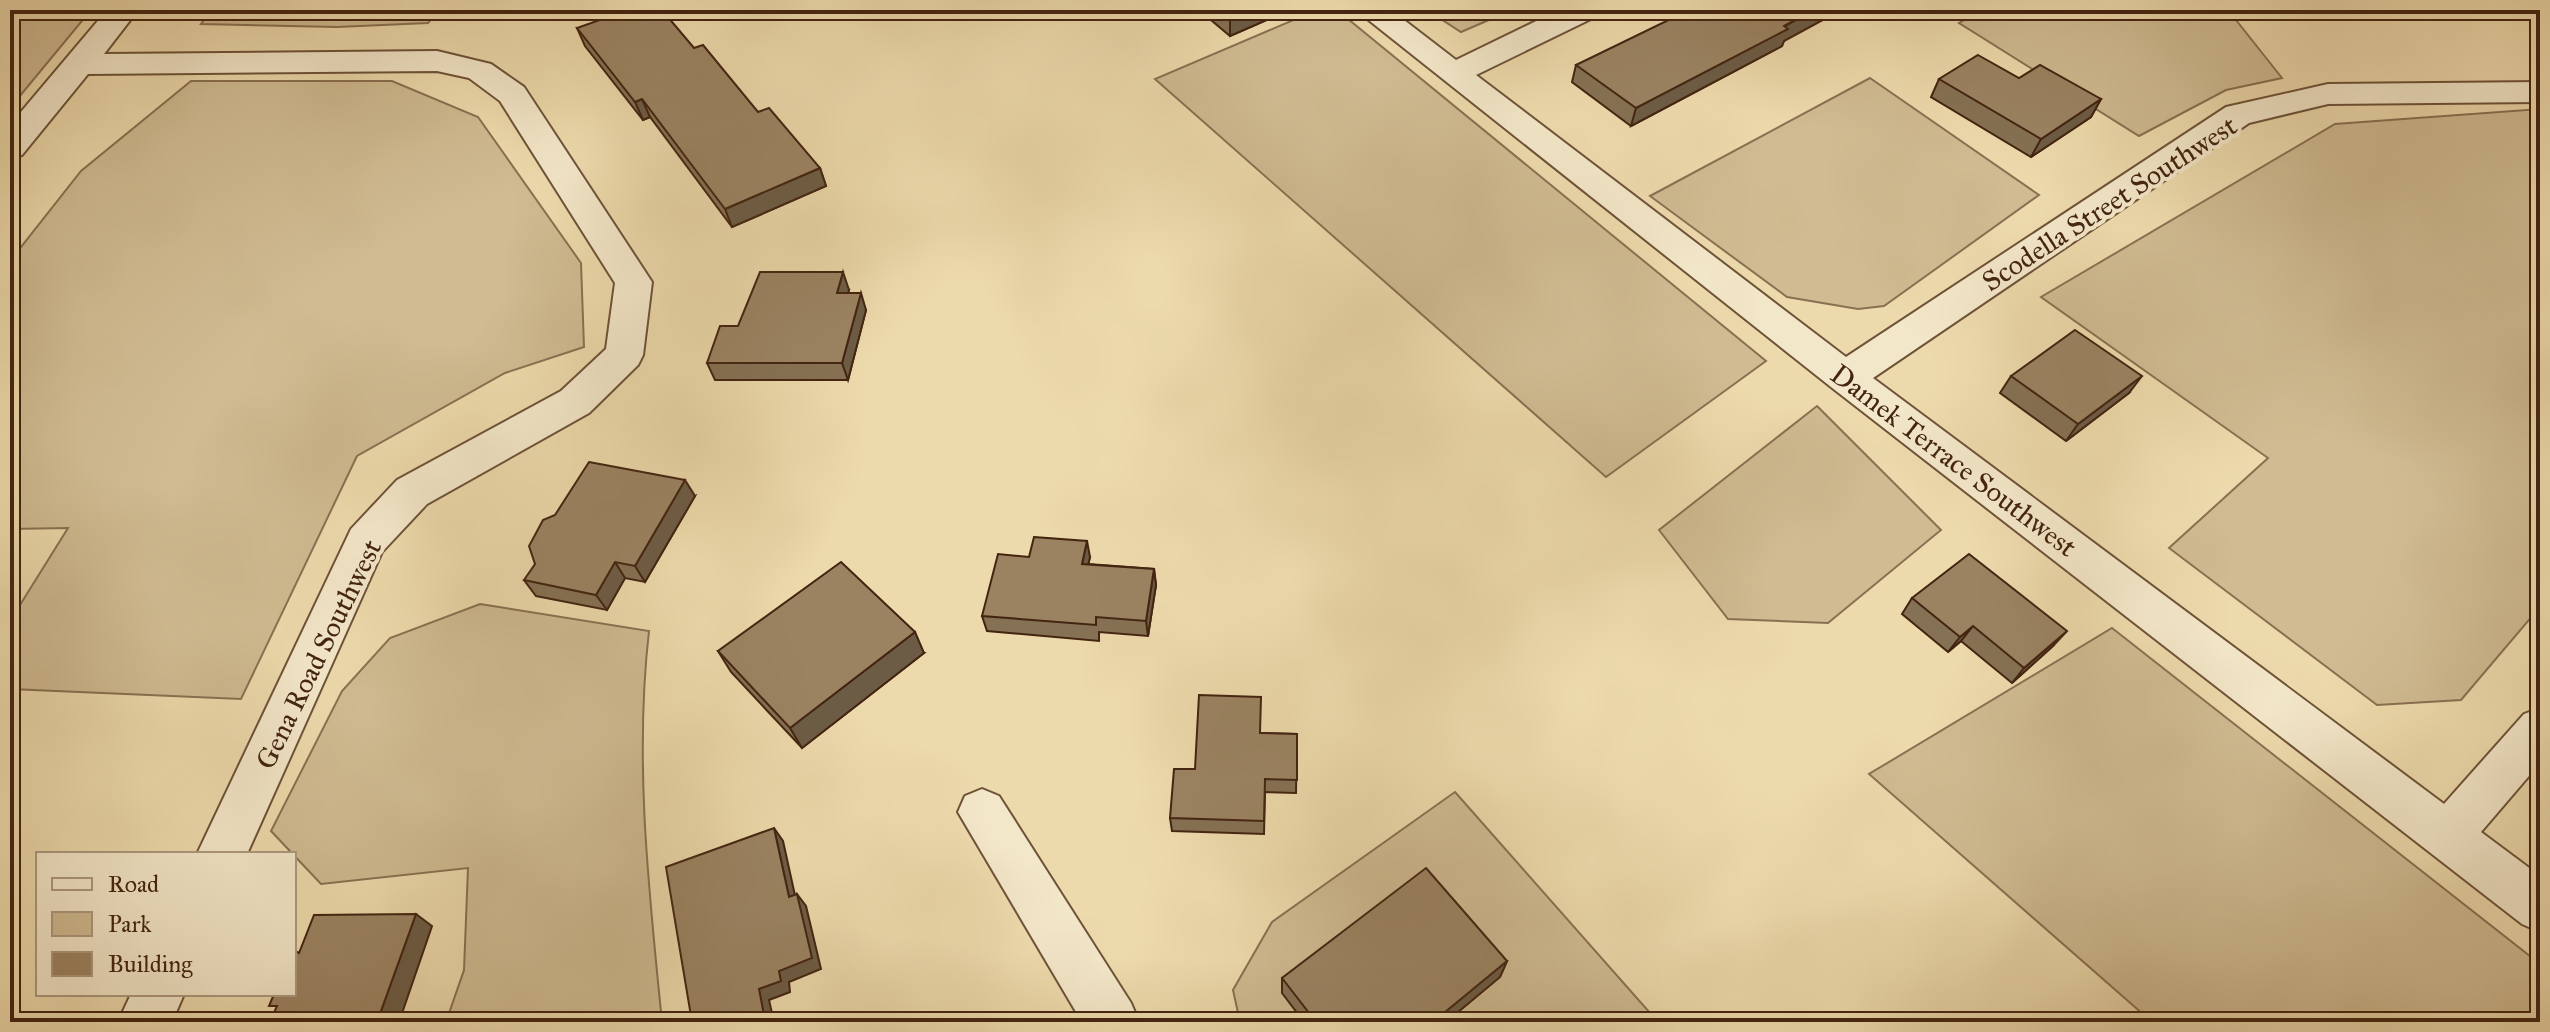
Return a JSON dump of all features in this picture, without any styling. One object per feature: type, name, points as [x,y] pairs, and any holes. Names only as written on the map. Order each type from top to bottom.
[{"type":"street","points":[[10,147],[123,10]]},
{"type":"street","name":"Damek Terrace Southwest","points":[[1371,10],[1845,377],[2540,907]]},
{"type":"street","points":[[1455,73],[1584,10]]},
{"type":"street","name":"Gena Road Southwest","points":[[79,64],[437,61],[480,71],[512,94],[634,282],[624,355],[575,402],[412,492],[366,541],[223,852]]},
{"type":"street","name":"Scodella Street Southwest","points":[[1845,377],[2238,115],[2328,94],[2540,92]]},
{"type":"street","points":[[2447,836],[2540,729]]},
{"type":"street","points":[[982,812],[1097,1017]]},
{"type":"street","points":[[145,1022],[157,996]]},
{"type":"green space","points":[[10,10],[91,10],[10,108]]},
{"type":"green space","points":[[211,10],[439,10],[428,23],[337,27],[201,24]]},
{"type":"green space","points":[[1317,10],[1337,10],[1766,361],[1606,477],[1155,79]]},
{"type":"green space","points":[[1427,10],[1512,10],[1461,32]]},
{"type":"green space","points":[[1982,10],[2228,10],[2282,78],[2226,90],[2139,136],[1959,23]]},
{"type":"green space","points":[[1870,78],[2039,195],[1884,306],[1858,309],[1787,297],[1650,196]]},
{"type":"green space","points":[[191,81],[392,81],[478,117],[581,263],[584,347],[505,373],[357,456],[241,699],[10,689],[10,621],[68,528],[10,529],[10,261],[81,171]]},
{"type":"green space","points":[[2540,109],[2540,607],[2461,700],[2377,705],[2169,548],[2268,458],[2041,297],[2335,124]]},
{"type":"green space","points":[[1817,406],[1941,530],[1828,623],[1728,619],[1659,530]]},
{"type":"green space","points":[[480,604],[649,631],[643,778],[648,875],[662,1022],[446,1022],[464,970],[468,868],[321,884],[296,858],[296,852],[291,852],[271,831],[342,691],[390,638]]},
{"type":"green space","points":[[2112,628],[2540,964],[2540,1022],[2152,1022],[1869,774]]},
{"type":"green space","points":[[1455,792],[1658,1022],[1240,1022],[1233,990],[1272,922]]},
{"type":"building","points":[[628,10],[662,10],[694,48],[703,45],[758,112],[769,108],[820,168],[725,209],[642,99],[635,102],[577,28]]},
{"type":"building","points":[[1220,10],[1248,10],[1230,18]]},
{"type":"building","points":[[1689,10],[1814,10],[1784,26],[1788,29],[1636,108],[1576,65]]},
{"type":"building","points":[[1978,55],[2019,78],[2040,65],[2101,99],[2041,139],[1939,79]]},
{"type":"building","points":[[760,272],[843,272],[837,293],[861,293],[842,363],[707,363],[720,326],[738,326]]},
{"type":"building","points":[[2075,330],[2142,376],[2078,424],[2011,376]]},
{"type":"building","points":[[589,462],[685,480],[635,566],[615,562],[596,595],[524,580],[535,564],[529,546],[543,520],[555,515]]},
{"type":"building","points":[[1034,537],[1087,541],[1082,564],[1154,569],[1146,621],[1096,617],[1096,625],[982,616],[998,554],[1029,557]]},
{"type":"building","points":[[1969,554],[2067,631],[2024,668],[1973,626],[1960,637],[1912,598]]},
{"type":"building","points":[[841,562],[915,632],[790,728],[718,651]]},
{"type":"building","points":[[1199,695],[1261,697],[1260,733],[1297,734],[1297,780],[1265,779],[1264,821],[1170,818],[1174,769],[1195,769]]},
{"type":"building","points":[[774,828],[789,897],[797,894],[812,958],[779,971],[781,981],[759,989],[765,1020],[692,1022],[666,867]]},
{"type":"building","points":[[1426,868],[1507,961],[1433,1022],[1316,1022],[1282,978]]},
{"type":"building","points":[[416,914],[377,1022],[270,1022],[277,1006],[269,1006],[273,996],[296,996],[296,951],[299,953],[314,915]]}]
